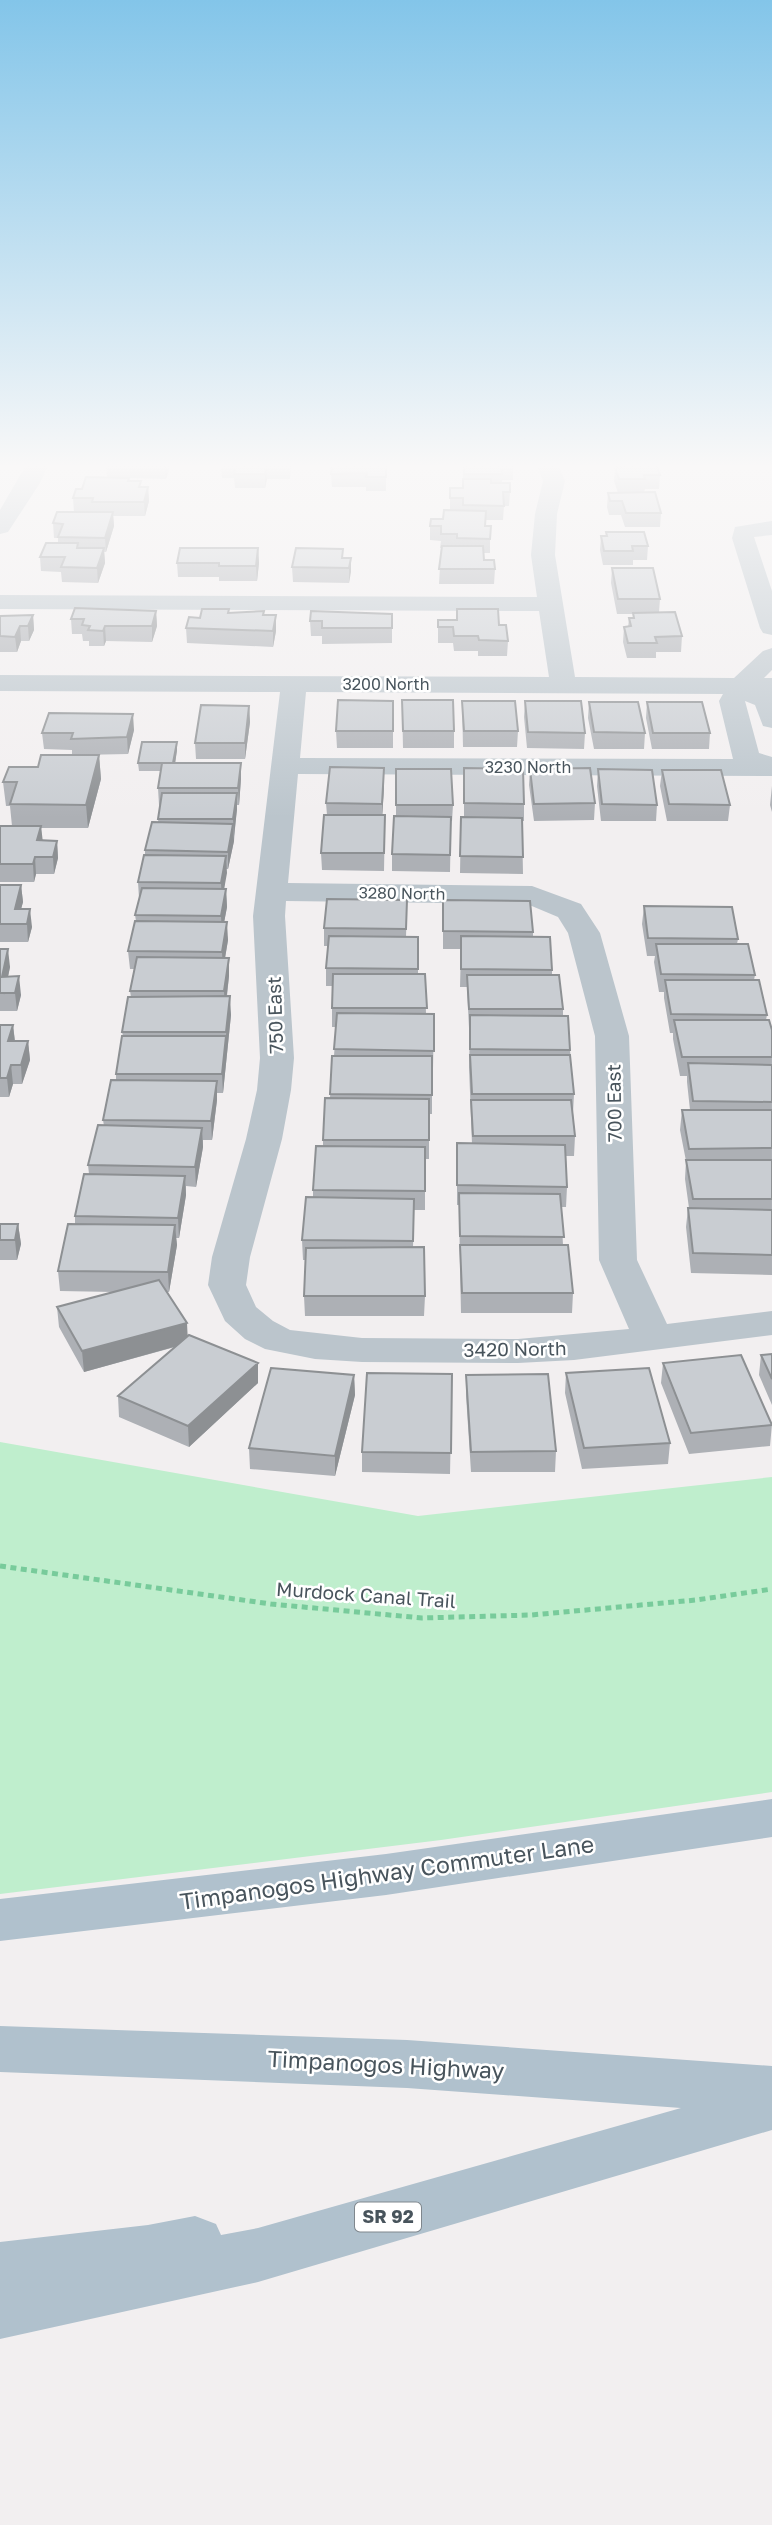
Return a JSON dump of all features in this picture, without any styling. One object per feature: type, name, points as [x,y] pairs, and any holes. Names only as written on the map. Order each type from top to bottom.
[{"type":"main road","name":"Timpanogos Highway Commuter Lane","points":[[0,1920],[143,1906],[478,1864],[772,1818]]},
{"type":"main road","name":"Timpanogos Highway","points":[[0,2049],[407,2064],[772,2090]]},
{"type":"main road","name":"SR 92","points":[[0,2311],[258,2255],[772,2106]]},
{"type":"main road","points":[[0,2270],[148,2252],[477,2191]]},
{"type":"street","points":[[548,583],[563,685]]},
{"type":"street","points":[[758,583],[772,628]]},
{"type":"street","points":[[0,602],[551,604]]},
{"type":"street","points":[[770,767],[746,758],[732,701],[743,685],[772,656]]},
{"type":"street","name":"3200 North","points":[[0,683],[772,685]]},
{"type":"street","name":"750 East","points":[[259,1331],[239,1313],[228,1285],[231,1257],[275,1090],[277,1058],[269,916],[294,684]]},
{"type":"street","points":[[743,685],[767,701],[772,720]]},
{"type":"street","name":"3230 North","points":[[284,766],[770,767]]},
{"type":"street","name":"3280 North","points":[[272,892],[532,895]]},
{"type":"street","name":"700 East","points":[[532,895],[570,911],[584,933],[612,1036],[618,1260],[652,1336]]},
{"type":"street","name":"3420 North","points":[[259,1331],[279,1340],[315,1348],[518,1351],[574,1348],[652,1336],[772,1323]]},
{"type":"path","name":"Murdock Canal Trail","points":[[0,1566],[271,1604],[422,1618],[531,1615],[696,1600],[772,1589]]},
{"type":"green space","points":[[0,1442],[418,1516],[772,1477],[772,1792],[441,1840],[0,1894]]},
{"type":"building","points":[[615,583],[656,583],[660,599],[618,599]]},
{"type":"building","points":[[75,608],[156,611],[152,626],[105,626],[103,631],[88,630],[90,626],[82,625],[84,619],[71,619]]},
{"type":"building","points":[[202,609],[229,609],[228,613],[264,611],[263,615],[276,615],[273,631],[186,628],[189,617],[200,618]]},
{"type":"building","points":[[457,609],[498,609],[499,625],[506,625],[508,641],[479,640],[478,636],[454,636],[453,627],[438,627],[438,620],[457,620]]},
{"type":"building","points":[[311,611],[392,614],[392,628],[322,628],[322,621],[310,621]]},
{"type":"building","points":[[675,612],[682,636],[655,637],[657,643],[628,643],[624,627],[631,626],[629,618],[634,618],[633,613]]},
{"type":"building","points":[[33,615],[28,626],[20,626],[15,637],[0,636],[0,616]]},
{"type":"building","points":[[338,700],[393,701],[393,731],[336,731]]},
{"type":"building","points":[[402,700],[453,700],[454,731],[403,731]]},
{"type":"building","points":[[462,701],[515,701],[518,731],[464,731]]},
{"type":"building","points":[[525,701],[581,701],[585,733],[528,732]]},
{"type":"building","points":[[589,702],[638,702],[645,733],[594,732]]},
{"type":"building","points":[[647,702],[702,702],[710,733],[653,733]]},
{"type":"building","points":[[201,705],[249,706],[245,743],[195,743]]},
{"type":"building","points":[[49,713],[133,714],[127,737],[71,739],[73,733],[42,733]]},
{"type":"building","points":[[142,742],[177,742],[173,763],[138,763]]},
{"type":"building","points":[[41,755],[99,755],[86,805],[10,804],[17,782],[3,782],[9,767],[38,767]]},
{"type":"building","points":[[162,763],[241,763],[238,788],[158,788]]},
{"type":"building","points":[[330,767],[384,768],[382,804],[326,803]]},
{"type":"building","points":[[464,768],[523,769],[524,804],[464,803]]},
{"type":"building","points":[[590,768],[595,803],[534,804],[530,769]]},
{"type":"building","points":[[396,769],[451,769],[453,805],[396,805]]},
{"type":"building","points":[[598,769],[652,770],[657,805],[602,804]]},
{"type":"building","points":[[662,770],[721,770],[730,805],[669,804]]},
{"type":"building","points":[[162,793],[237,793],[233,819],[158,819]]},
{"type":"building","points":[[324,815],[385,815],[384,853],[321,853]]},
{"type":"building","points":[[394,816],[451,817],[450,855],[392,854]]},
{"type":"building","points":[[461,817],[522,818],[523,857],[460,856]]},
{"type":"building","points":[[152,822],[233,824],[228,852],[145,850]]},
{"type":"building","points":[[0,826],[41,826],[37,840],[57,841],[53,857],[35,857],[33,864],[0,864]]},
{"type":"building","points":[[144,855],[226,856],[221,883],[138,882]]},
{"type":"building","points":[[0,885],[21,885],[15,909],[30,909],[27,924],[0,924]]},
{"type":"building","points":[[142,888],[226,889],[221,916],[135,915]]},
{"type":"building","points":[[327,899],[407,900],[406,929],[324,928]]},
{"type":"building","points":[[443,900],[530,901],[533,932],[443,931]]},
{"type":"building","points":[[644,906],[732,907],[738,939],[648,938]]},
{"type":"building","points":[[135,921],[227,922],[222,952],[128,951]]},
{"type":"building","points":[[329,936],[418,937],[418,969],[326,968]]},
{"type":"building","points":[[461,936],[550,937],[552,970],[461,969]]},
{"type":"building","points":[[656,944],[748,944],[755,975],[661,974]]},
{"type":"building","points":[[0,949],[8,949],[2,977],[19,976],[15,993],[0,993]]},
{"type":"building","points":[[137,957],[229,958],[224,991],[130,991]]},
{"type":"building","points":[[333,974],[425,974],[427,1008],[332,1008]]},
{"type":"building","points":[[467,975],[559,975],[563,1009],[469,1009]]},
{"type":"building","points":[[665,980],[759,980],[767,1015],[671,1014]]},
{"type":"building","points":[[230,996],[226,1032],[122,1032],[128,997]]},
{"type":"building","points":[[337,1013],[434,1014],[434,1051],[334,1049]]},
{"type":"building","points":[[470,1015],[568,1016],[570,1050],[470,1049]]},
{"type":"building","points":[[674,1020],[769,1020],[772,1030],[772,1057],[682,1057]]},
{"type":"building","points":[[0,1025],[13,1025],[8,1041],[28,1041],[21,1065],[11,1065],[7,1078],[0,1078]]},
{"type":"building","points":[[122,1036],[226,1036],[222,1074],[116,1074]]},
{"type":"building","points":[[470,1055],[570,1055],[574,1094],[472,1094]]},
{"type":"building","points":[[332,1056],[432,1056],[432,1095],[330,1094]]},
{"type":"building","points":[[688,1063],[772,1065],[772,1102],[693,1101]]},
{"type":"building","points":[[111,1080],[217,1081],[211,1121],[103,1120]]},
{"type":"building","points":[[325,1098],[429,1099],[429,1140],[323,1140]]},
{"type":"building","points":[[471,1100],[571,1100],[575,1136],[473,1136]]},
{"type":"building","points":[[682,1110],[772,1110],[772,1148],[689,1149]]},
{"type":"building","points":[[98,1125],[202,1128],[195,1167],[88,1165]]},
{"type":"building","points":[[457,1143],[565,1145],[567,1187],[457,1185]]},
{"type":"building","points":[[316,1146],[425,1147],[425,1191],[313,1190]]},
{"type":"building","points":[[686,1160],[772,1160],[772,1199],[693,1199]]},
{"type":"building","points":[[84,1174],[185,1176],[178,1218],[75,1216]]},
{"type":"building","points":[[459,1193],[560,1194],[564,1237],[460,1236]]},
{"type":"building","points":[[306,1197],[414,1199],[413,1241],[302,1240]]},
{"type":"building","points":[[688,1208],[772,1210],[772,1255],[693,1253]]},
{"type":"building","points":[[0,1224],[18,1224],[15,1240],[0,1240]]},
{"type":"building","points":[[68,1224],[175,1225],[168,1272],[58,1271]]},
{"type":"building","points":[[460,1245],[568,1245],[573,1293],[462,1293]]},
{"type":"building","points":[[424,1247],[425,1296],[304,1296],[306,1248]]},
{"type":"building","points":[[159,1280],[187,1323],[82,1351],[57,1307]]},
{"type":"building","points":[[189,1335],[258,1363],[188,1426],[118,1396]]},
{"type":"building","points":[[772,1354],[772,1379],[761,1355]]},
{"type":"building","points":[[741,1355],[772,1425],[691,1433],[663,1363]]},
{"type":"building","points":[[271,1368],[354,1375],[335,1456],[249,1448]]},
{"type":"building","points":[[649,1368],[670,1443],[584,1448],[566,1373]]},
{"type":"building","points":[[367,1373],[452,1374],[451,1453],[362,1452]]},
{"type":"building","points":[[548,1374],[556,1451],[471,1452],[466,1375]]}]
